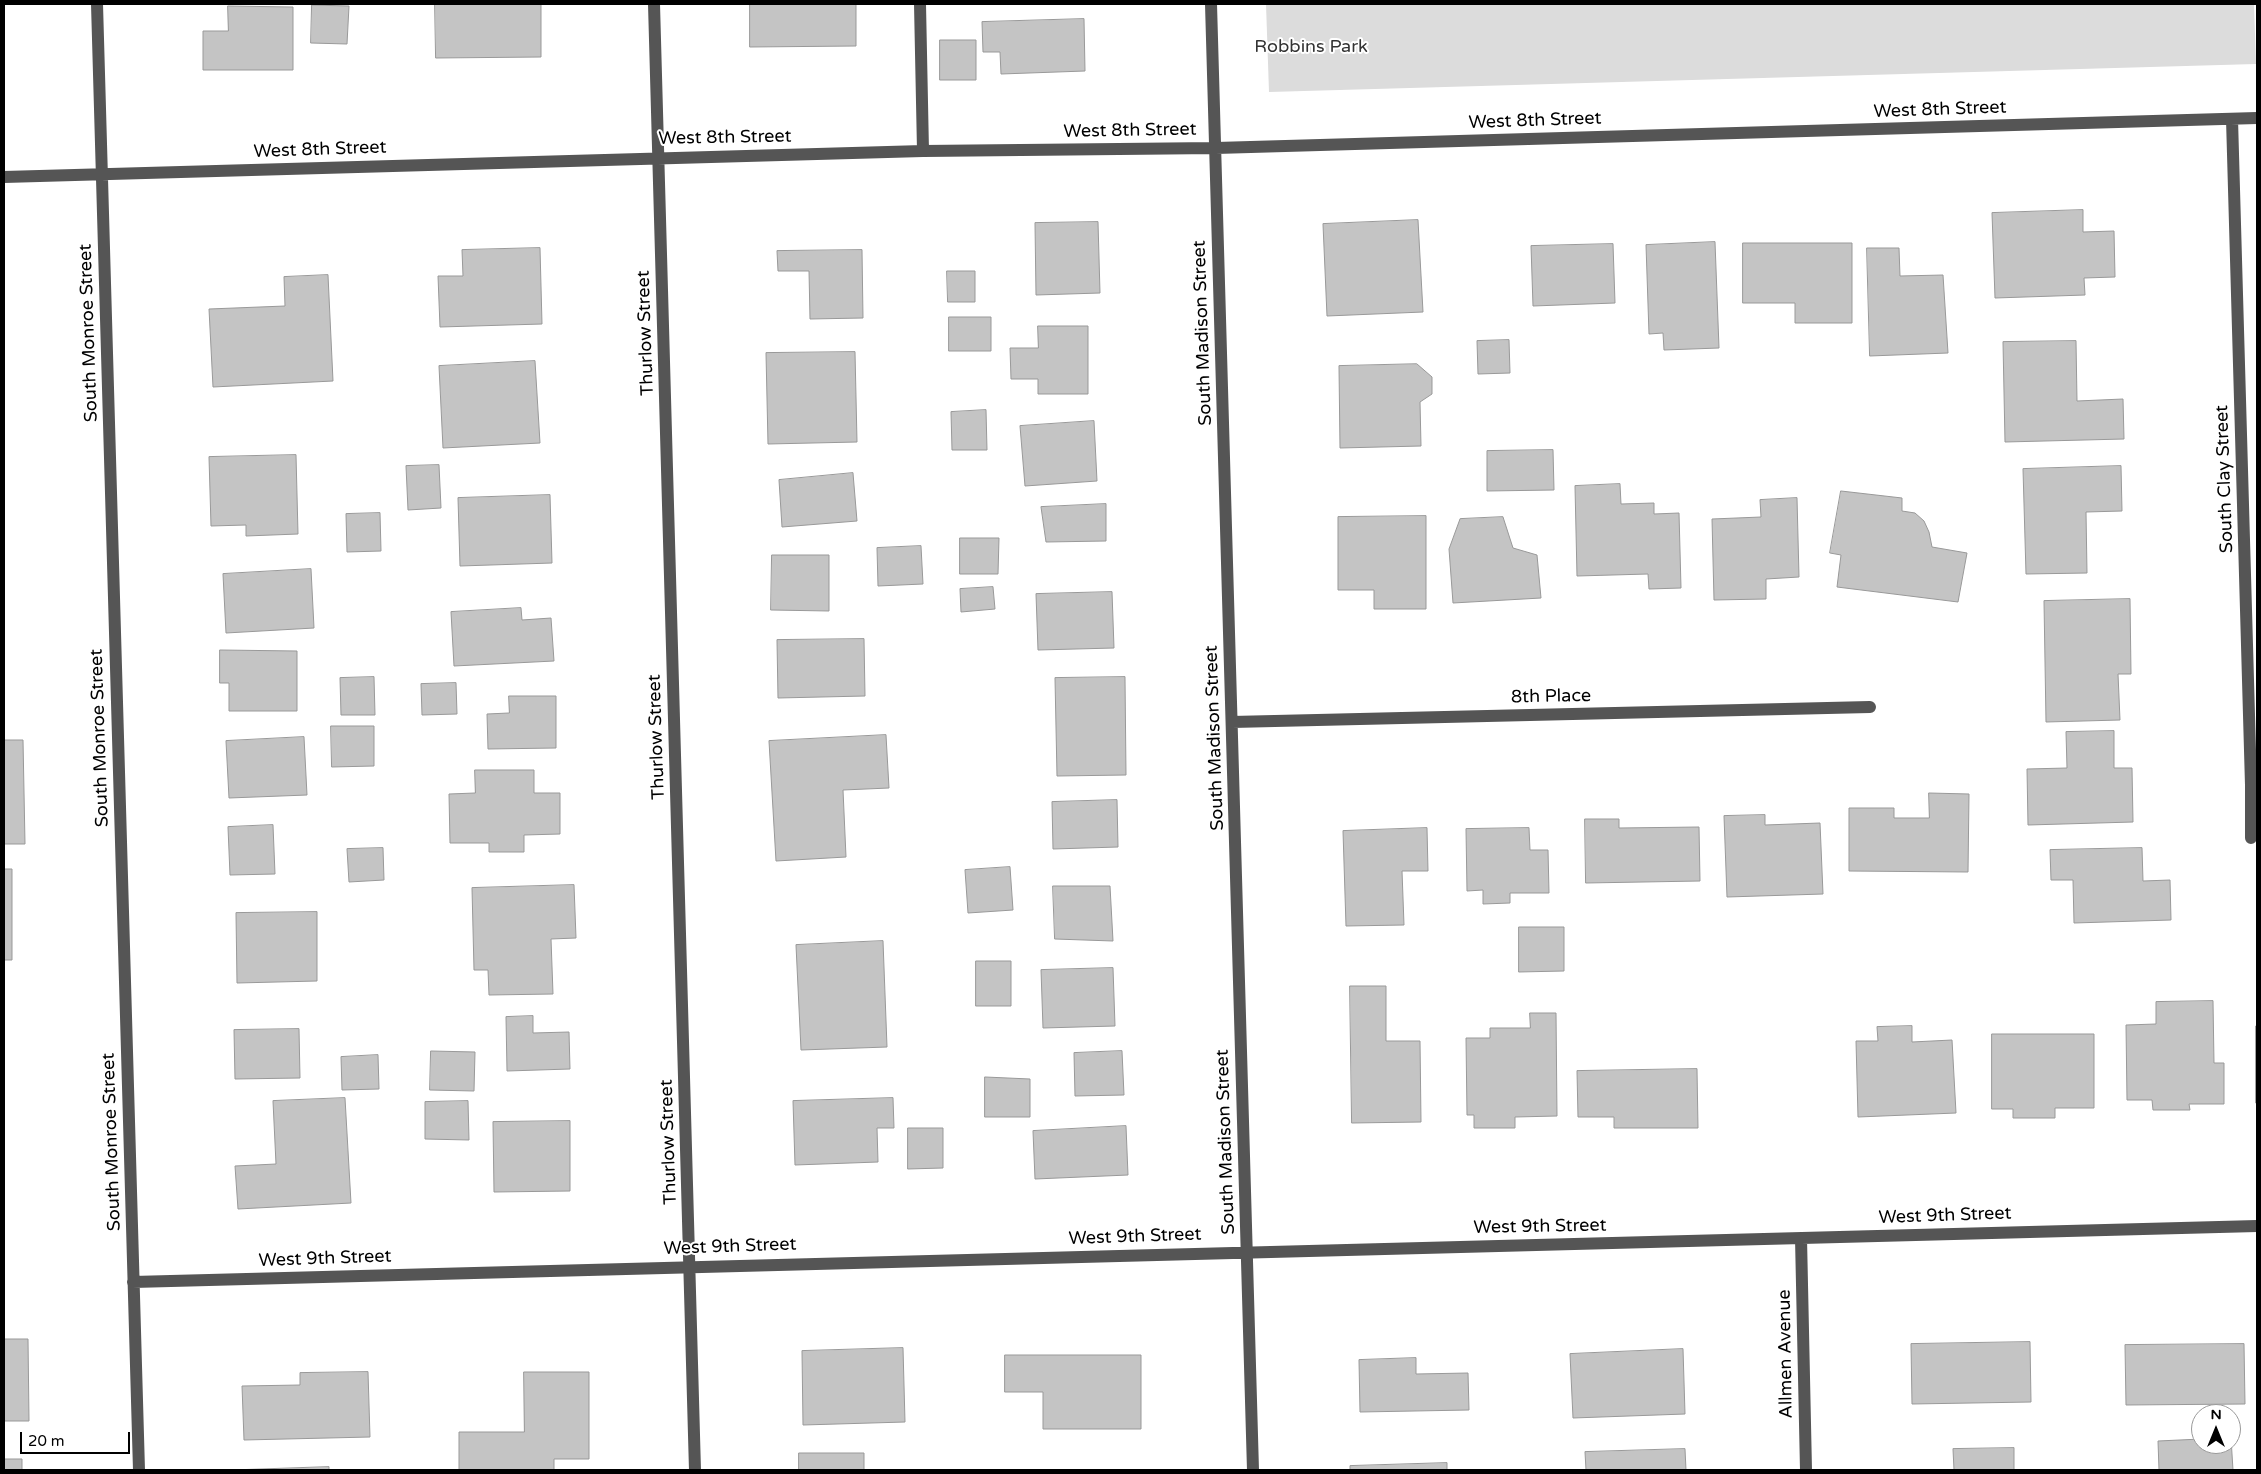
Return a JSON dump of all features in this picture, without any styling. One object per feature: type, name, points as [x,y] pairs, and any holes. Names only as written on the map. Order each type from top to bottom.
[{"type":"street","name":"South Monroe Street","points":[[97,4],[139,1470]]},
{"type":"street","name":"Thurlow Street","points":[[654,4],[695,1470]]},
{"type":"street","points":[[920,4],[923,151]]},
{"type":"street","name":"South Madison Street","points":[[1211,4],[1253,1470]]},
{"type":"street","name":"West 8th Street","points":[[4,177],[923,151],[1216,148],[2257,118]]},
{"type":"street","name":"South Clay Street","points":[[2232,119],[2251,775],[2250,838]]},
{"type":"street","name":"8th Place","points":[[1232,722],[1870,706]]},
{"type":"street","name":"West 9th Street","points":[[133,1282],[1247,1251],[2257,1226]]},
{"type":"street","name":"Allmen Avenue","points":[[1801,1238],[1806,1470]]},
{"type":"green space","name":"Robbins Park","points":[[1266,4],[2254,4],[2256,64],[1269,92]]},
{"type":"building","points":[[435,4],[541,4],[541,57],[436,58]]},
{"type":"building","points":[[750,4],[856,4],[856,46],[750,47]]},
{"type":"building","points":[[312,5],[349,6],[347,44],[311,43]]},
{"type":"building","points":[[228,6],[293,7],[293,70],[203,70],[203,31],[228,31]]},
{"type":"building","points":[[1084,19],[1085,71],[1001,74],[1000,52],[983,52],[982,22]]},
{"type":"building","points":[[940,40],[976,40],[976,80],[940,80]]},
{"type":"building","points":[[2083,210],[2083,232],[2114,231],[2115,277],[2084,278],[2085,295],[1995,298],[1992,213]]},
{"type":"building","points":[[1418,220],[1423,312],[1327,316],[1323,224]]},
{"type":"building","points":[[1098,222],[1100,293],[1036,295],[1035,223]]},
{"type":"building","points":[[1715,242],[1719,348],[1664,350],[1663,333],[1649,334],[1646,245]]},
{"type":"building","points":[[1743,243],[1852,243],[1852,323],[1795,323],[1795,303],[1743,303]]},
{"type":"building","points":[[1613,244],[1615,303],[1533,306],[1531,246]]},
{"type":"building","points":[[540,248],[542,324],[440,327],[438,276],[463,276],[462,250]]},
{"type":"building","points":[[1867,248],[1899,248],[1900,276],[1943,275],[1948,353],[1870,356]]},
{"type":"building","points":[[862,250],[863,318],[810,319],[809,271],[778,271],[777,251]]},
{"type":"building","points":[[947,271],[975,271],[975,302],[948,302]]},
{"type":"building","points":[[328,275],[333,381],[213,387],[209,309],[285,306],[284,277]]},
{"type":"building","points":[[949,317],[991,317],[991,351],[949,351]]},
{"type":"building","points":[[1038,326],[1088,326],[1088,394],[1038,394],[1038,379],[1011,379],[1010,348],[1038,348]]},
{"type":"building","points":[[1509,340],[1510,373],[1478,374],[1477,341]]},
{"type":"building","points":[[2076,341],[2077,401],[2123,399],[2124,439],[2005,442],[2003,342]]},
{"type":"building","points":[[855,352],[857,442],[768,444],[766,353]]},
{"type":"building","points":[[535,361],[540,443],[443,448],[439,366]]},
{"type":"building","points":[[1417,364],[1432,377],[1432,394],[1420,402],[1421,446],[1340,448],[1339,366]]},
{"type":"building","points":[[986,410],[987,450],[952,450],[951,412]]},
{"type":"building","points":[[1094,421],[1097,481],[1025,486],[1020,426]]},
{"type":"building","points":[[1553,450],[1554,490],[1487,491],[1487,451]]},
{"type":"building","points":[[296,455],[298,534],[246,536],[246,525],[211,526],[209,457]]},
{"type":"building","points":[[439,465],[441,508],[408,510],[406,466]]},
{"type":"building","points":[[2121,466],[2122,511],[2086,512],[2087,573],[2026,574],[2023,469]]},
{"type":"building","points":[[853,473],[857,521],[782,527],[779,480]]},
{"type":"building","points":[[1620,484],[1621,504],[1654,503],[1654,514],[1679,513],[1681,588],[1649,589],[1648,574],[1577,576],[1575,486]]},
{"type":"building","points":[[1841,491],[1902,498],[1902,511],[1915,513],[1924,521],[1929,532],[1932,547],[1967,553],[1958,602],[1837,587],[1841,555],[1830,553]]},
{"type":"building","points":[[550,495],[552,563],[460,566],[458,498]]},
{"type":"building","points":[[1797,498],[1799,577],[1766,579],[1766,599],[1714,600],[1712,519],[1761,517],[1760,500]]},
{"type":"building","points":[[1106,504],[1106,541],[1046,542],[1041,507]]},
{"type":"building","points":[[380,513],[381,551],[347,552],[346,514]]},
{"type":"building","points":[[1426,516],[1426,609],[1374,609],[1374,590],[1338,590],[1338,517]]},
{"type":"building","points":[[1503,517],[1513,548],[1537,555],[1541,598],[1453,603],[1449,549],[1460,519]]},
{"type":"building","points":[[960,538],[999,538],[998,574],[960,574]]},
{"type":"building","points":[[921,546],[923,584],[878,586],[877,548]]},
{"type":"building","points":[[772,555],[829,555],[829,611],[771,610]]},
{"type":"building","points":[[311,569],[314,628],[226,633],[223,574]]},
{"type":"building","points":[[993,587],[995,609],[961,612],[960,589]]},
{"type":"building","points":[[1112,592],[1114,648],[1038,650],[1036,594]]},
{"type":"building","points":[[2130,599],[2131,674],[2118,674],[2120,720],[2046,722],[2044,601]]},
{"type":"building","points":[[521,608],[522,620],[551,618],[554,661],[454,666],[451,612]]},
{"type":"building","points":[[864,639],[865,696],[778,698],[777,640]]},
{"type":"building","points":[[220,650],[297,651],[297,711],[229,711],[229,683],[220,683]]},
{"type":"building","points":[[374,677],[375,715],[341,715],[340,678]]},
{"type":"building","points":[[1125,677],[1126,775],[1057,776],[1055,678]]},
{"type":"building","points":[[456,683],[457,714],[422,715],[421,684]]},
{"type":"building","points":[[509,696],[556,696],[556,748],[488,749],[487,714],[509,713]]},
{"type":"building","points":[[331,726],[374,726],[374,766],[332,767]]},
{"type":"building","points":[[2114,731],[2114,768],[2132,768],[2133,822],[2028,825],[2027,769],[2067,768],[2066,732]]},
{"type":"building","points":[[886,735],[889,788],[843,790],[846,857],[776,861],[769,741]]},
{"type":"building","points":[[304,737],[307,795],[229,798],[226,741]]},
{"type":"building","points":[[4,740],[23,740],[25,844],[4,844]]},
{"type":"building","points":[[475,770],[534,770],[534,793],[560,793],[560,834],[524,835],[524,852],[489,852],[489,843],[450,843],[449,794],[475,793]]},
{"type":"building","points":[[1929,793],[1969,794],[1968,872],[1849,871],[1849,808],[1894,808],[1894,818],[1929,818]]},
{"type":"building","points":[[1117,800],[1118,847],[1053,849],[1052,802]]},
{"type":"building","points":[[1765,815],[1765,825],[1820,823],[1823,894],[1727,897],[1724,816]]},
{"type":"building","points":[[1585,819],[1619,819],[1619,828],[1699,827],[1700,881],[1586,883]]},
{"type":"building","points":[[273,825],[275,874],[230,875],[228,827]]},
{"type":"building","points":[[1427,828],[1428,871],[1402,871],[1404,925],[1346,926],[1343,831]]},
{"type":"building","points":[[1529,828],[1530,850],[1548,850],[1549,893],[1510,893],[1510,903],[1483,904],[1483,890],[1467,891],[1466,829]]},
{"type":"building","points":[[383,848],[384,880],[349,882],[347,849]]},
{"type":"building","points":[[2142,848],[2143,881],[2170,880],[2171,920],[2074,923],[2073,880],[2051,880],[2050,850]]},
{"type":"building","points":[[1010,867],[1013,910],[968,913],[965,870]]},
{"type":"building","points":[[4,869],[12,869],[12,960],[4,960]]},
{"type":"building","points":[[574,885],[576,938],[551,939],[553,994],[489,995],[488,970],[474,970],[472,888]]},
{"type":"building","points":[[1053,886],[1110,886],[1113,941],[1055,939]]},
{"type":"building","points":[[317,912],[317,981],[237,983],[236,913]]},
{"type":"building","points":[[1519,927],[1564,927],[1564,971],[1519,972]]},
{"type":"building","points":[[883,941],[887,1047],[801,1050],[796,945]]},
{"type":"building","points":[[976,961],[1011,961],[1011,1006],[976,1006]]},
{"type":"building","points":[[1113,968],[1115,1026],[1043,1028],[1041,970]]},
{"type":"building","points":[[1350,986],[1386,986],[1386,1041],[1420,1041],[1421,1122],[1352,1123]]},
{"type":"building","points":[[2213,1001],[2214,1063],[2224,1063],[2224,1104],[2189,1104],[2190,1110],[2153,1110],[2152,1100],[2127,1100],[2126,1025],[2156,1024],[2156,1002]]},
{"type":"building","points":[[1530,1013],[1556,1013],[1557,1116],[1515,1117],[1515,1128],[1474,1128],[1474,1115],[1467,1115],[1466,1038],[1490,1038],[1490,1028],[1530,1028]]},
{"type":"building","points":[[533,1016],[533,1033],[569,1032],[570,1069],[507,1071],[506,1017]]},
{"type":"building","points":[[1912,1026],[1912,1042],[1952,1040],[1956,1113],[1858,1117],[1856,1041],[1878,1041],[1877,1027]]},
{"type":"building","points":[[2257,1026],[2257,1103],[2256,1103]]},
{"type":"building","points":[[299,1029],[300,1078],[235,1079],[234,1030]]},
{"type":"building","points":[[1992,1034],[2094,1034],[2094,1108],[2055,1108],[2055,1118],[2013,1118],[2013,1109],[1992,1109]]},
{"type":"building","points":[[431,1051],[475,1052],[474,1091],[430,1090]]},
{"type":"building","points":[[1122,1051],[1124,1095],[1075,1096],[1074,1053]]},
{"type":"building","points":[[378,1055],[379,1089],[342,1090],[341,1057]]},
{"type":"building","points":[[1697,1069],[1698,1128],[1614,1128],[1614,1117],[1578,1117],[1577,1071]]},
{"type":"building","points":[[985,1077],[1030,1079],[1030,1117],[985,1117]]},
{"type":"building","points":[[345,1098],[351,1203],[238,1209],[235,1166],[276,1164],[273,1101]]},
{"type":"building","points":[[893,1098],[894,1128],[877,1128],[878,1162],[795,1165],[793,1101]]},
{"type":"building","points":[[468,1101],[469,1140],[425,1139],[425,1102]]},
{"type":"building","points":[[570,1121],[570,1191],[494,1192],[493,1122]]},
{"type":"building","points":[[1126,1126],[1128,1175],[1035,1179],[1033,1131]]},
{"type":"building","points":[[908,1128],[943,1128],[943,1168],[908,1169]]},
{"type":"building","points":[[4,1339],[28,1339],[29,1421],[4,1421]]},
{"type":"building","points":[[2030,1342],[2031,1402],[1912,1404],[1911,1344]]},
{"type":"building","points":[[2244,1344],[2245,1404],[2126,1405],[2125,1345]]},
{"type":"building","points":[[903,1348],[905,1422],[803,1425],[802,1351]]},
{"type":"building","points":[[1683,1349],[1685,1414],[1573,1418],[1570,1354]]},
{"type":"building","points":[[1005,1355],[1141,1355],[1141,1429],[1043,1429],[1043,1392],[1005,1392]]},
{"type":"building","points":[[1416,1358],[1416,1374],[1468,1373],[1469,1410],[1360,1412],[1359,1360]]},
{"type":"building","points":[[368,1372],[370,1437],[244,1440],[242,1386],[300,1385],[300,1373]]},
{"type":"building","points":[[524,1372],[589,1372],[589,1459],[554,1459],[554,1470],[459,1470],[459,1432],[524,1432]]},
{"type":"building","points":[[2191,1439],[2191,1454],[2232,1454],[2233,1470],[2159,1470],[2158,1441]]},
{"type":"building","points":[[2014,1448],[2014,1470],[1954,1470],[1953,1449]]},
{"type":"building","points":[[1685,1449],[1686,1470],[1586,1470],[1585,1452]]},
{"type":"building","points":[[799,1453],[864,1453],[864,1470],[799,1470]]},
{"type":"building","points":[[4,1459],[22,1459],[22,1470],[4,1470]]},
{"type":"building","points":[[1447,1463],[1447,1470],[1350,1470],[1350,1466]]},
{"type":"building","points":[[329,1467],[329,1470],[232,1470]]}]
